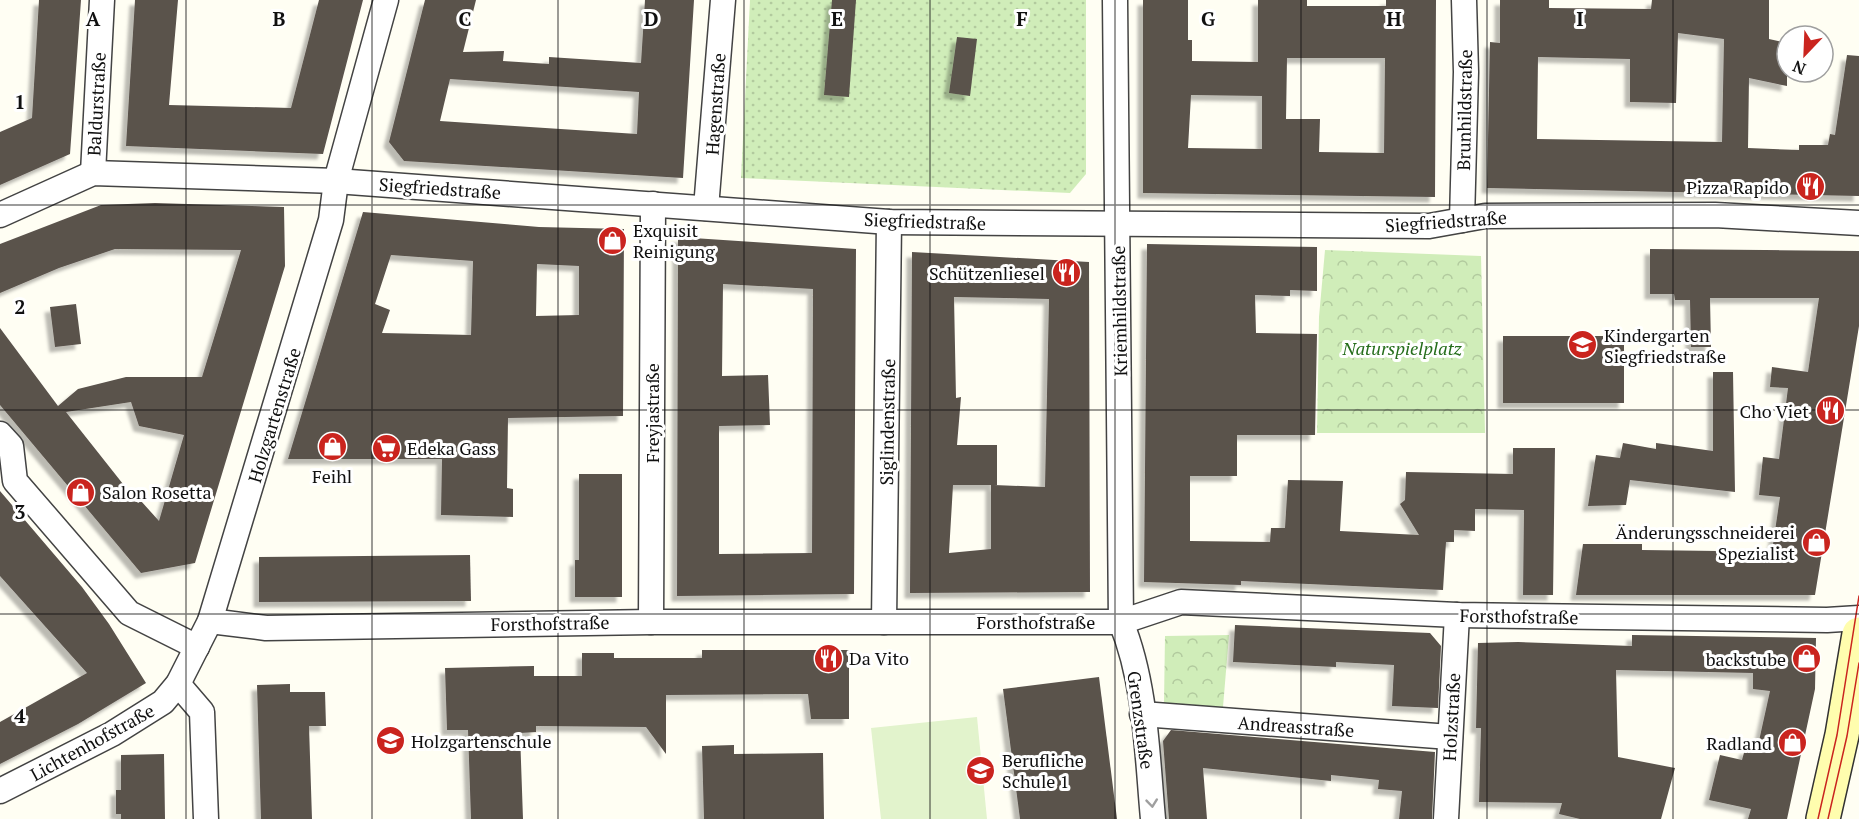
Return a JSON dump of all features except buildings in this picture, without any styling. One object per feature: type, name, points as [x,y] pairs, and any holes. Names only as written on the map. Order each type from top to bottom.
[{"type":"main road","points":[[1823,819],[1842,735],[1859,634]]},
{"type":"street","name":"Baldurstraße","points":[[93,173],[102,0]]},
{"type":"street","name":"Holzgartenstraße","points":[[178,684],[210,621],[331,220],[336,181],[386,0]]},
{"type":"street","name":"Hagenstraße","points":[[706,208],[723,0]]},
{"type":"street","name":"Kriemhildstraße","points":[[1115,0],[1121,410],[1121,622]]},
{"type":"street","name":"Brunhildstraße","points":[[1462,220],[1466,72],[1464,0]]},
{"type":"street","name":"Siegfriedstraße","points":[[0,215],[93,173],[336,181],[889,222],[1429,226],[1485,216],[1715,215],[1859,223]]},
{"type":"street","name":"Freyjastraße","points":[[651,622],[653,204]]},
{"type":"street","name":"Siglindenstraße","points":[[884,622],[889,222]]},
{"type":"street","points":[[0,434],[10,446],[15,482],[129,613],[197,648]]},
{"type":"street","name":"Forsthofstraße","points":[[210,621],[266,628],[651,622],[1121,622],[1181,602],[1457,615],[1827,620],[1859,618]]},
{"type":"street","name":"Holzstraße","points":[[1446,819],[1457,615]]},
{"type":"street","name":"Grenzstraße","points":[[1121,622],[1129,643],[1142,714],[1153,819]]},
{"type":"street","points":[[178,684],[202,712],[206,819]]},
{"type":"street","name":"Lichtenhofstraße","points":[[0,791],[112,734],[163,702],[178,684]]},
{"type":"street","name":"Andreasstraße","points":[[1142,714],[1450,737]]},
{"type":"green space","points":[[750,0],[1086,0],[1086,174],[1070,193],[741,178]]},
{"type":"green space","name":"Naturspielplatz","points":[[1325,250],[1481,256],[1485,433],[1317,433],[1319,317]]},
{"type":"green space","points":[[1229,635],[1223,707],[1164,703],[1165,636]]},
{"type":"green space","points":[[977,717],[987,819],[881,819],[871,728]]},
{"type":"tram line","points":[[1818,819],[1837,735],[1859,596]]},
{"type":"tram line","points":[[1828,819],[1847,736],[1859,663]]},
{"type":"place","name":"Pizza Rapido","points":[[1810,187]]},
{"type":"place","name":"Exquisit Reinigung","points":[[612,240]]},
{"type":"place","name":"Schützenliesel","points":[[1066,273]]},
{"type":"place","name":"Kindergarten Siegfriedstraße","points":[[1583,345]]},
{"type":"place","name":"Cho Viet","points":[[1830,411]]},
{"type":"place","name":"Feihl","points":[[332,447]]},
{"type":"place","name":"Edeka Gass","points":[[386,448]]},
{"type":"place","name":"Salon Rosetta","points":[[81,492]]},
{"type":"place","name":"Änderungsschneiderei Spezialist","points":[[1816,542]]},
{"type":"place","name":"Da Vito","points":[[828,658]]},
{"type":"place","name":"backstube","points":[[1807,659]]},
{"type":"place","name":"Holzgartenschule","points":[[390,741]]},
{"type":"place","name":"Radland","points":[[1793,743]]},
{"type":"place","name":"Berufliche Schule 1","points":[[981,770]]}]
